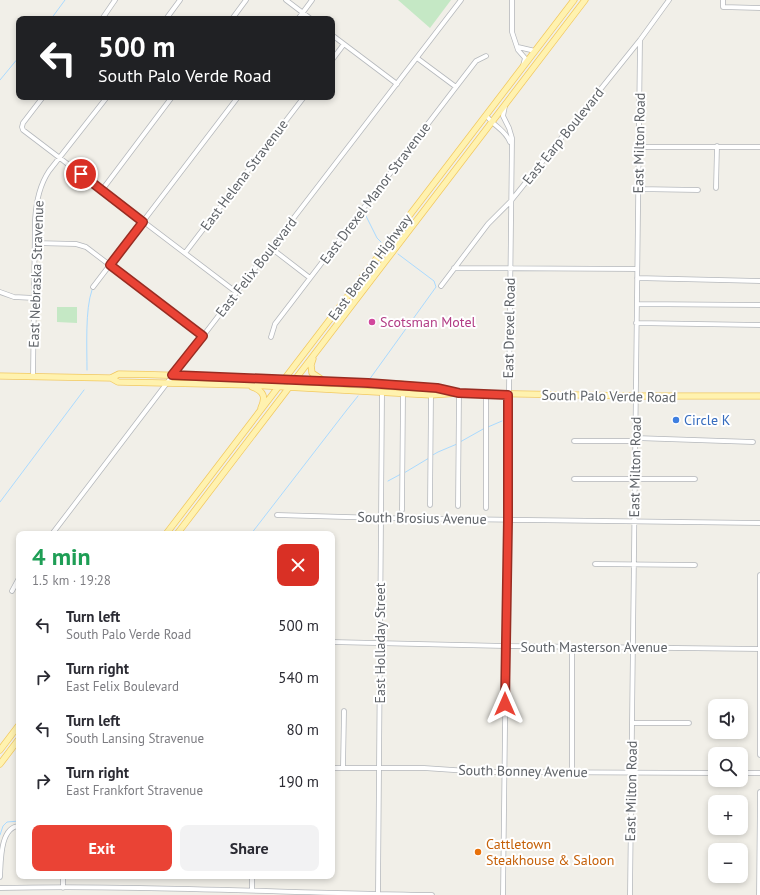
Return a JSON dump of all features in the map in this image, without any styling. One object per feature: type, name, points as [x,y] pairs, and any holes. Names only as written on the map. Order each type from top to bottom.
[{"type":"main road","name":"East Benson Highway","points":[[168,531],[574,0]]},
{"type":"main road","name":"East Benson Highway","points":[[179,531],[584,0]]},
{"type":"main road","points":[[319,348],[311,365],[311,369],[312,374],[325,381]]},
{"type":"main road","name":"South Palo Verde Road","points":[[0,376],[111,378],[119,374],[285,379],[437,388],[459,393]]},
{"type":"main road","name":"South Palo Verde Road","points":[[111,378],[118,382],[279,386],[289,388],[431,395],[459,393],[508,395],[760,396]]},
{"type":"main road","points":[[244,385],[259,389],[263,394],[263,403],[259,413]]},
{"type":"main road","points":[[186,508],[194,513]]},
{"type":"main road","points":[[0,750],[16,729]]},
{"type":"main road","points":[[0,764],[16,743]]},
{"type":"street","points":[[104,16],[116,0]]},
{"type":"street","points":[[168,16],[180,0]]},
{"type":"street","points":[[234,16],[246,0]]},
{"type":"street","points":[[286,0],[307,16]]},
{"type":"street","points":[[300,16],[312,0]]},
{"type":"street","name":"East Felix Boulevard","points":[[54,531],[460,0]]},
{"type":"street","points":[[512,0],[512,32],[518,50],[525,58],[522,68]]},
{"type":"street","name":"East Earp Boulevard","points":[[441,286],[488,224],[510,202],[640,40],[669,0]]},
{"type":"street","points":[[723,0],[723,7],[760,8]]},
{"type":"street","points":[[335,37],[397,84]]},
{"type":"street","name":"East Milton Road","points":[[630,895],[640,40]]},
{"type":"street","points":[[335,56],[344,44]]},
{"type":"street","points":[[518,47],[535,51]]},
{"type":"street","name":"East Drexel Manor Stravenue","points":[[271,337],[275,324],[456,87],[476,61],[486,56]]},
{"type":"street","points":[[417,58],[456,87]]},
{"type":"street","points":[[41,100],[24,121],[22,127],[25,132],[236,292]]},
{"type":"street","name":"East Nebraska Stravenue","points":[[33,377],[35,243],[36,212],[39,190],[46,176],[104,100]]},
{"type":"street","points":[[102,190],[170,100]]},
{"type":"street","points":[[92,287],[236,100]]},
{"type":"street","name":"East Helena Stravenue","points":[[185,253],[302,100]]},
{"type":"street","name":"East Drexel Road","points":[[503,895],[511,144],[510,132],[503,116],[506,102]]},
{"type":"street","points":[[486,115],[491,122],[506,133],[511,144]]},
{"type":"street","points":[[716,188],[717,146]]},
{"type":"street","points":[[639,147],[760,147]]},
{"type":"street","points":[[638,189],[698,190]]},
{"type":"street","points":[[35,243],[76,244],[86,247],[203,336]]},
{"type":"street","points":[[271,248],[310,278]]},
{"type":"street","points":[[454,268],[637,269]]},
{"type":"street","points":[[637,278],[760,281]]},
{"type":"street","points":[[0,292],[14,297],[34,298]]},
{"type":"street","points":[[637,304],[760,305]]},
{"type":"street","points":[[636,323],[760,325]]},
{"type":"street","name":"East Holladay Street","points":[[378,894],[382,393]]},
{"type":"street","points":[[458,506],[459,393]]},
{"type":"street","points":[[402,510],[403,394]]},
{"type":"street","points":[[486,394],[486,508]]},
{"type":"street","points":[[430,505],[431,395]]},
{"type":"street","points":[[574,442],[636,439],[753,442]]},
{"type":"street","points":[[574,479],[695,479]]},
{"type":"street","name":"South Brosius Avenue","points":[[277,515],[381,518],[760,523]]},
{"type":"street","points":[[594,564],[694,565]]},
{"type":"street","points":[[760,575],[760,755]]},
{"type":"street","points":[[12,591],[16,584]]},
{"type":"street","name":"South Masterson Avenue","points":[[335,642],[760,649]]},
{"type":"street","points":[[572,646],[572,772]]},
{"type":"street","points":[[343,768],[344,711]]},
{"type":"street","points":[[632,723],[689,724]]},
{"type":"street","name":"South Bonney Avenue","points":[[335,768],[424,768],[484,772],[708,773]]},
{"type":"street","points":[[748,773],[760,773]]},
{"type":"street","points":[[759,895],[760,792]]},
{"type":"street","points":[[0,877],[4,836],[10,829],[16,827]]},
{"type":"street","points":[[63,879],[63,888]]},
{"type":"street","points":[[252,879],[252,890]]},
{"type":"street","points":[[0,888],[252,890],[432,895]]},
{"type":"street","points":[[214,890],[214,895]]},
{"type":"green space","points":[[398,0],[451,0],[430,28]]},
{"type":"green space","points":[[57,307],[77,307],[77,323],[57,322]]},
{"type":"waterway","points":[[53,16],[65,0]]},
{"type":"waterway","points":[[0,80],[16,61]]},
{"type":"waterway","points":[[366,216],[377,238],[381,242]]},
{"type":"waterway","points":[[369,380],[436,287],[434,281],[398,254]]},
{"type":"waterway","points":[[87,370],[87,318],[92,290]]},
{"type":"waterway","points":[[0,502],[84,390]]},
{"type":"waterway","points":[[253,531],[358,396]]},
{"type":"waterway","points":[[488,427],[502,421]]},
{"type":"waterway","points":[[460,442],[485,428]]},
{"type":"waterway","points":[[431,456],[457,444]]},
{"type":"waterway","points":[[404,473],[429,458]]},
{"type":"waterway","points":[[388,481],[401,474]]},
{"type":"waterway","points":[[0,835],[3,826],[7,822],[16,821]]},
{"type":"place","name":"Scotsman Motel","points":[[372,322]]},
{"type":"place","name":"Circle K","points":[[676,420]]},
{"type":"place","name":"Cattletown Steakhouse & Saloon","points":[[478,852]]},
{"type":"route","points":[[81,174],[143,222],[110,265],[203,336],[172,375],[277,378],[368,383],[437,388],[459,393],[508,395],[508,520],[505,704]]}]
